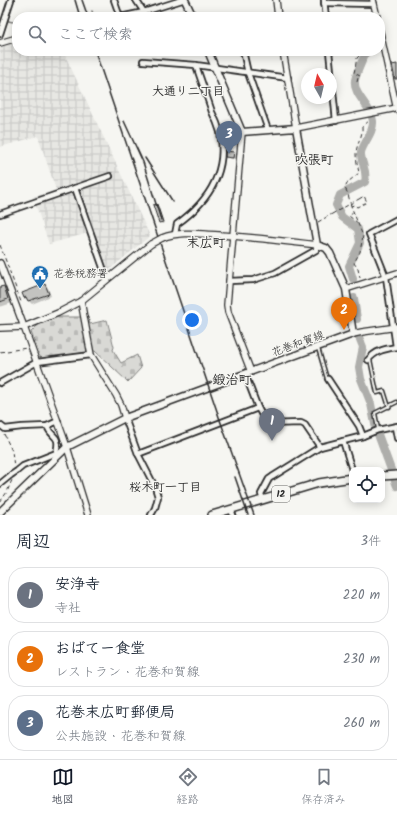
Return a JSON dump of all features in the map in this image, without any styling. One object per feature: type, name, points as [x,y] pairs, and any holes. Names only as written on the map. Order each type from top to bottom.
[{"type":"main road","points":[[184,0],[190,12]]},
{"type":"main road","points":[[210,56],[242,132],[296,128],[312,225],[317,245],[326,248],[330,253],[346,289],[353,334]]},
{"type":"main road","name":"花巻和賀線","points":[[0,512],[67,447],[125,418],[353,334]]},
{"type":"main road","points":[[385,476],[397,475]]},
{"type":"main road","name":"12","points":[[212,515],[232,512],[263,500],[319,483],[349,478]]},
{"type":"street","points":[[0,34],[11,0]]},
{"type":"street","points":[[114,0],[118,12]]},
{"type":"street","points":[[136,0],[144,12],[184,0]]},
{"type":"street","points":[[276,0],[277,12]]},
{"type":"street","points":[[325,12],[324,2],[374,2],[376,12]]},
{"type":"street","points":[[0,43],[12,39]]},
{"type":"street","points":[[285,56],[296,128],[397,108],[385,54]]},
{"type":"street","points":[[244,56],[248,73],[268,130]]},
{"type":"street","points":[[330,56],[336,121]]},
{"type":"street","points":[[143,60],[196,65],[288,78]]},
{"type":"street","points":[[175,234],[177,224],[198,206],[213,186],[218,174],[221,159],[220,131],[196,65]]},
{"type":"street","points":[[242,132],[232,236],[228,312],[258,408],[267,424],[301,423],[305,425],[320,447]]},
{"type":"street","points":[[0,214],[110,176]]},
{"type":"street","points":[[75,188],[107,279]]},
{"type":"street","points":[[369,359],[373,354],[382,349],[396,347],[395,327],[386,277],[369,234],[397,219]]},
{"type":"street","points":[[0,328],[24,327],[58,313],[81,301],[151,244],[162,238],[175,234],[190,233],[232,236],[317,245],[316,250],[275,273],[253,280],[229,281]]},
{"type":"street","points":[[0,263],[58,421],[88,515]]},
{"type":"street","points":[[346,289],[397,273]]},
{"type":"street","points":[[81,301],[91,355],[121,405],[138,454],[155,487],[158,497],[151,515]]},
{"type":"street","points":[[353,334],[395,327]]},
{"type":"street","points":[[0,383],[10,379],[37,362],[91,355]]},
{"type":"street","points":[[328,379],[359,426],[363,436]]},
{"type":"street","points":[[138,454],[258,408]]},
{"type":"street","points":[[1,426],[5,429],[47,426],[58,421]]},
{"type":"street","points":[[0,484],[23,466],[56,453],[58,443],[47,426]]},
{"type":"street","points":[[263,500],[261,494],[269,479],[320,447],[363,436],[376,430],[396,426],[397,438]]},
{"type":"street","points":[[343,441],[351,467]]},
{"type":"lane","points":[[318,347],[328,379]]},
{"type":"lane","points":[[369,359],[377,393],[384,391],[389,408]]},
{"type":"lane","points":[[376,430],[375,413],[389,408],[397,402]]},
{"type":"path","points":[[357,82],[360,76],[354,73],[357,58],[359,56]]},
{"type":"path","points":[[361,280],[358,269],[354,263],[360,252],[363,236],[351,206],[348,194],[344,188],[348,182],[359,173],[356,154],[357,147],[363,134],[362,126],[370,120]]},
{"type":"path","points":[[312,225],[364,196],[367,202],[357,206],[351,206]]},
{"type":"path","points":[[354,211],[350,216],[359,224]]},
{"type":"path","points":[[0,245],[22,306]]},
{"type":"path","points":[[0,352],[28,348]]},
{"type":"path","points":[[0,502],[7,492],[14,474],[12,452],[1,426]]},
{"type":"shaded area","points":[[12,44],[12,56],[65,56],[150,236],[103,275],[88,233],[49,244],[33,197],[56,190],[38,136],[0,147],[0,47]]},
{"type":"green space","points":[[55,317],[88,317],[90,324],[107,320],[114,347],[113,350],[121,363],[137,355],[141,368],[128,382],[95,351],[41,359],[31,332],[38,325]]},
{"type":"building","points":[[397,64],[397,79],[395,79],[392,65]]},
{"type":"building","points":[[225,151],[234,152],[233,158],[225,157]]},
{"type":"building","points":[[157,204],[163,222],[159,223],[153,205]]},
{"type":"building","name":"花巻税務署","points":[[45,284],[49,294],[28,301],[26,297],[24,298],[22,293]]},
{"type":"building","points":[[4,286],[8,299],[0,302],[0,287]]},
{"type":"waterway","points":[[0,19],[12,22]]},
{"type":"waterway","points":[[353,279],[349,266],[360,243],[358,229],[342,217],[336,205],[340,195],[365,182],[366,178],[361,152],[372,129],[373,121],[372,115],[359,96],[355,86],[357,73],[364,56]]},
{"type":"waterway","points":[[354,298],[357,319]]},
{"type":"waterway","points":[[359,337],[363,347],[359,367],[361,379],[371,404],[376,429],[397,486]]},
{"type":"railway","points":[[75,0],[79,12]]},
{"type":"railway","points":[[82,0],[86,12]]},
{"type":"railway","points":[[97,56],[220,420],[254,515]]},
{"type":"railway","points":[[124,121],[143,162],[161,220]]},
{"type":"railway","points":[[145,158],[173,202]]},
{"type":"railway","points":[[235,477],[248,515]]},
{"type":"place","name":"花巻末広町郵便局","points":[[229,154]]},
{"type":"place","name":"花巻税務署","points":[[40,289]]},
{"type":"place","name":"おばてー食堂","points":[[344,330]]},
{"type":"place","name":"安浄寺","points":[[272,441]]},
{"type":"district","name":"大通り二丁目","points":[[188,91]]},
{"type":"district","name":"吹張町","points":[[314,160]]},
{"type":"district","name":"末広町","points":[[206,243]]},
{"type":"district","name":"鍛治町","points":[[232,380]]},
{"type":"district","name":"桜木町一丁目","points":[[165,487]]}]
